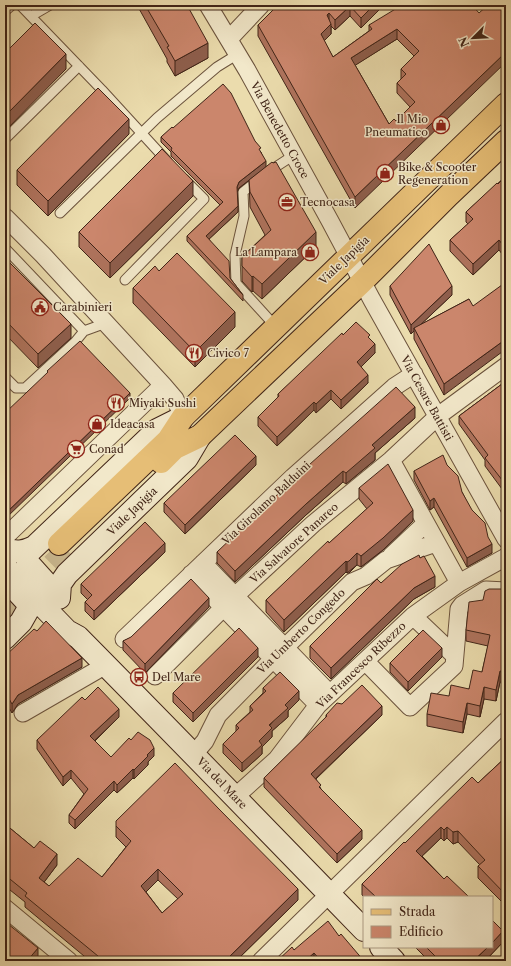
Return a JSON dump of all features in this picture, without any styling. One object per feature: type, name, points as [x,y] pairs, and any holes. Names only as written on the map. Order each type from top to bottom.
[{"type":"main road","name":"Viale Japigia","points":[[200,436],[175,448],[63,547],[168,440],[183,417],[506,104]]},
{"type":"main road","name":"Viale Japigia","points":[[60,584],[67,574],[187,458],[200,436],[362,282],[449,195],[506,141]]},
{"type":"main road","name":"Viale Japigia","points":[[34,546],[157,430],[183,417]]},
{"type":"main road","points":[[5,549],[21,552],[34,546]]},
{"type":"main road","points":[[21,622],[38,615],[58,615],[60,584],[53,586],[47,584],[29,564],[27,556],[34,546]]},
{"type":"main road","points":[[5,552],[29,605],[21,622],[5,638]]},
{"type":"main road","points":[[5,567],[19,582]]},
{"type":"main road","name":"Via del Mare","points":[[19,582],[58,615],[67,631],[78,637],[106,665],[236,796],[363,929]]},
{"type":"main road","points":[[381,948],[394,961]]},
{"type":"street","name":"Via Benedetto Croce","points":[[208,5],[238,54],[349,257]]},
{"type":"street","points":[[229,39],[261,5]]},
{"type":"street","points":[[5,217],[175,398],[183,417]]},
{"type":"street","name":"Via Cesare Battisti","points":[[349,257],[506,539]]},
{"type":"street","name":"Via Salvatore Panareo","points":[[155,676],[229,602],[313,524],[391,460],[438,416],[506,366]]},
{"type":"street","name":"Via Girolamo Balduini","points":[[124,638],[293,477],[394,387],[414,374]]},
{"type":"street","points":[[5,537],[163,385]]},
{"type":"street","points":[[391,460],[458,583]]},
{"type":"street","points":[[386,560],[425,524]]},
{"type":"street","name":"Via Umberto Congedo","points":[[194,754],[205,741],[218,715],[352,582],[366,576],[386,560],[436,543]]},
{"type":"street","name":"Via Francesco Ribezzo","points":[[236,796],[277,759],[324,699],[413,616],[458,583],[506,557]]},
{"type":"street","points":[[197,568],[229,602],[273,659],[324,699]]},
{"type":"street","points":[[365,661],[410,707],[454,666],[459,609],[462,605],[486,590],[506,591]]},
{"type":"street","points":[[229,602],[285,647],[324,699]]},
{"type":"street","points":[[413,616],[454,655]]},
{"type":"street","points":[[23,713],[106,665]]},
{"type":"street","points":[[261,961],[506,721]]},
{"type":"street","points":[[5,908],[69,961]]},
{"type":"lane","points":[[5,11],[12,5]]},
{"type":"lane","points":[[20,5],[33,22],[79,66],[99,93],[142,133],[157,157],[174,168],[204,199],[125,280]]},
{"type":"lane","points":[[33,22],[50,5]]},
{"type":"lane","points":[[60,214],[157,118],[217,67],[238,54]]},
{"type":"lane","points":[[5,139],[79,66]]},
{"type":"lane","points":[[276,327],[236,283],[235,255],[244,216],[243,192],[294,155]]},
{"type":"lane","points":[[5,248],[84,331]]},
{"type":"lane","points":[[5,377],[16,388],[25,388],[75,342],[84,331],[106,323]]},
{"type":"building","points":[[145,5],[187,5],[208,43],[175,61],[167,47],[169,46]]},
{"type":"building","points":[[278,5],[374,5],[361,18],[350,6],[335,20],[329,13],[327,15],[331,24],[321,34],[333,57],[372,29],[369,25],[402,5],[472,5],[479,13],[488,5],[506,5],[506,52],[355,197],[258,25]],"holes":[[[397,29],[419,51],[401,69],[406,74],[397,83],[415,102],[396,121],[394,119],[389,124],[351,58]]]},
{"type":"building","points":[[35,23],[66,54],[5,116],[5,53]]},
{"type":"building","points":[[223,84],[231,93],[255,141],[261,148],[259,149],[266,161],[239,182],[237,187],[238,206],[206,236],[229,261],[230,278],[243,295],[187,236],[223,202],[171,150],[172,148],[161,137]]},
{"type":"building","points":[[98,88],[129,119],[48,201],[17,170]]},
{"type":"building","points":[[162,149],[193,181],[110,263],[79,232]]},
{"type":"building","points":[[272,162],[276,162],[316,232],[262,284],[253,276],[252,277],[242,266],[242,257],[271,230],[250,192],[249,180]]},
{"type":"building","points":[[506,176],[506,249],[499,240],[473,264],[450,240],[473,219],[466,212]]},
{"type":"building","points":[[429,244],[452,286],[411,325],[390,286]]},
{"type":"building","points":[[177,253],[235,312],[195,352],[133,288],[155,266],[159,271]]},
{"type":"building","points":[[5,258],[71,324],[38,354],[5,320]]},
{"type":"building","points":[[506,282],[506,339],[444,384],[414,328],[469,299],[473,306]]},
{"type":"building","points":[[356,322],[370,335],[368,337],[375,344],[357,362],[368,375],[341,400],[331,390],[316,404],[314,402],[277,437],[258,417],[279,396],[278,394],[342,333],[343,335]]},
{"type":"building","points":[[80,341],[130,393],[5,514],[5,413],[48,372],[47,371]]},
{"type":"building","points":[[506,381],[506,485],[485,458],[488,455],[459,416]]},
{"type":"building","points":[[396,387],[415,407],[372,445],[375,448],[346,473],[343,471],[235,571],[217,552],[300,473]]},
{"type":"building","points":[[235,435],[256,456],[185,525],[164,503]]},
{"type":"building","points":[[443,455],[447,465],[458,476],[462,492],[472,510],[485,523],[488,537],[492,544],[467,558],[434,498],[430,501],[414,471]]},
{"type":"building","points":[[388,464],[413,510],[361,556],[357,553],[349,561],[346,561],[284,620],[266,600],[328,541],[329,543],[373,503],[359,488]]},
{"type":"building","points":[[506,485],[506,493],[502,486]]},
{"type":"building","points":[[145,522],[165,543],[94,611],[85,602],[92,595],[81,584]]},
{"type":"building","points":[[419,555],[420,558],[424,556],[435,576],[414,588],[331,668],[310,646],[377,579],[381,583],[402,564]]},
{"type":"building","points":[[191,579],[209,598],[145,664],[123,641],[131,637]]},
{"type":"building","points":[[489,589],[506,590],[506,672],[500,671],[496,690],[484,687],[480,706],[467,703],[463,722],[427,714],[431,693],[449,696],[451,685],[469,689],[473,670],[482,672],[490,635],[466,630],[469,602],[483,600],[485,591]]},
{"type":"building","points":[[46,621],[82,658],[18,695],[12,704],[8,697],[5,699],[5,656],[34,629],[37,631]]},
{"type":"building","points":[[239,628],[258,648],[193,713],[173,693]]},
{"type":"building","points":[[423,630],[442,648],[408,682],[390,663]]},
{"type":"building","points":[[280,672],[299,691],[285,705],[288,708],[269,725],[272,728],[259,741],[262,745],[242,763],[223,744],[239,728],[236,725],[253,710],[250,706],[266,691],[263,688]]},
{"type":"building","points":[[362,685],[382,706],[311,774],[321,785],[319,787],[362,830],[337,854],[264,778],[327,716],[326,715],[337,703],[342,704]]},
{"type":"building","points":[[98,687],[119,709],[90,736],[111,757],[129,738],[131,740],[138,732],[150,740],[154,748],[134,770],[133,769],[117,785],[114,781],[75,820],[69,815],[88,789],[71,770],[63,777],[37,740],[82,697],[85,700]]},
{"type":"building","points":[[506,757],[506,895],[478,866],[485,860],[458,831],[453,832],[447,827],[444,830],[441,827],[416,851],[444,879],[447,876],[468,896],[375,896],[362,884],[472,777],[478,783]]},
{"type":"building","points":[[175,763],[298,889],[225,961],[104,961],[25,896],[27,893],[5,875],[5,824],[34,848],[40,841],[57,854],[39,878],[49,886],[78,858],[102,877],[131,841],[116,826],[116,821]],"holes":[[[158,869],[183,894],[162,913],[141,886]]]},
{"type":"building","points":[[328,921],[339,936],[341,934],[364,961],[321,961],[314,953],[305,961],[277,961],[292,947],[294,950]]},
{"type":"building","points":[[493,921],[503,931],[493,942]]},
{"type":"building","points":[[8,924],[38,948],[27,961],[5,961],[5,928]]},
{"type":"building","points":[[427,948],[487,948],[474,960],[475,961],[440,961]]},
{"type":"tunnel","points":[[5,611],[67,550]]},
{"type":"place","name":"Il Mio Pneumatico","points":[[441,125]]},
{"type":"place","name":"Bike & Scooter Regeneration","points":[[385,173]]},
{"type":"place","name":"Tecnocasa","points":[[287,202]]},
{"type":"place","name":"La Lampara","points":[[310,252]]},
{"type":"place","name":"Carabinieri","points":[[40,307]]},
{"type":"place","name":"Civico 7","points":[[194,353]]},
{"type":"place","name":"Miyaki Sushi","points":[[116,403]]},
{"type":"place","name":"Ideacasa","points":[[97,424]]},
{"type":"place","name":"Conad","points":[[76,449]]},
{"type":"place","name":"Del Mare","points":[[139,677]]}]
